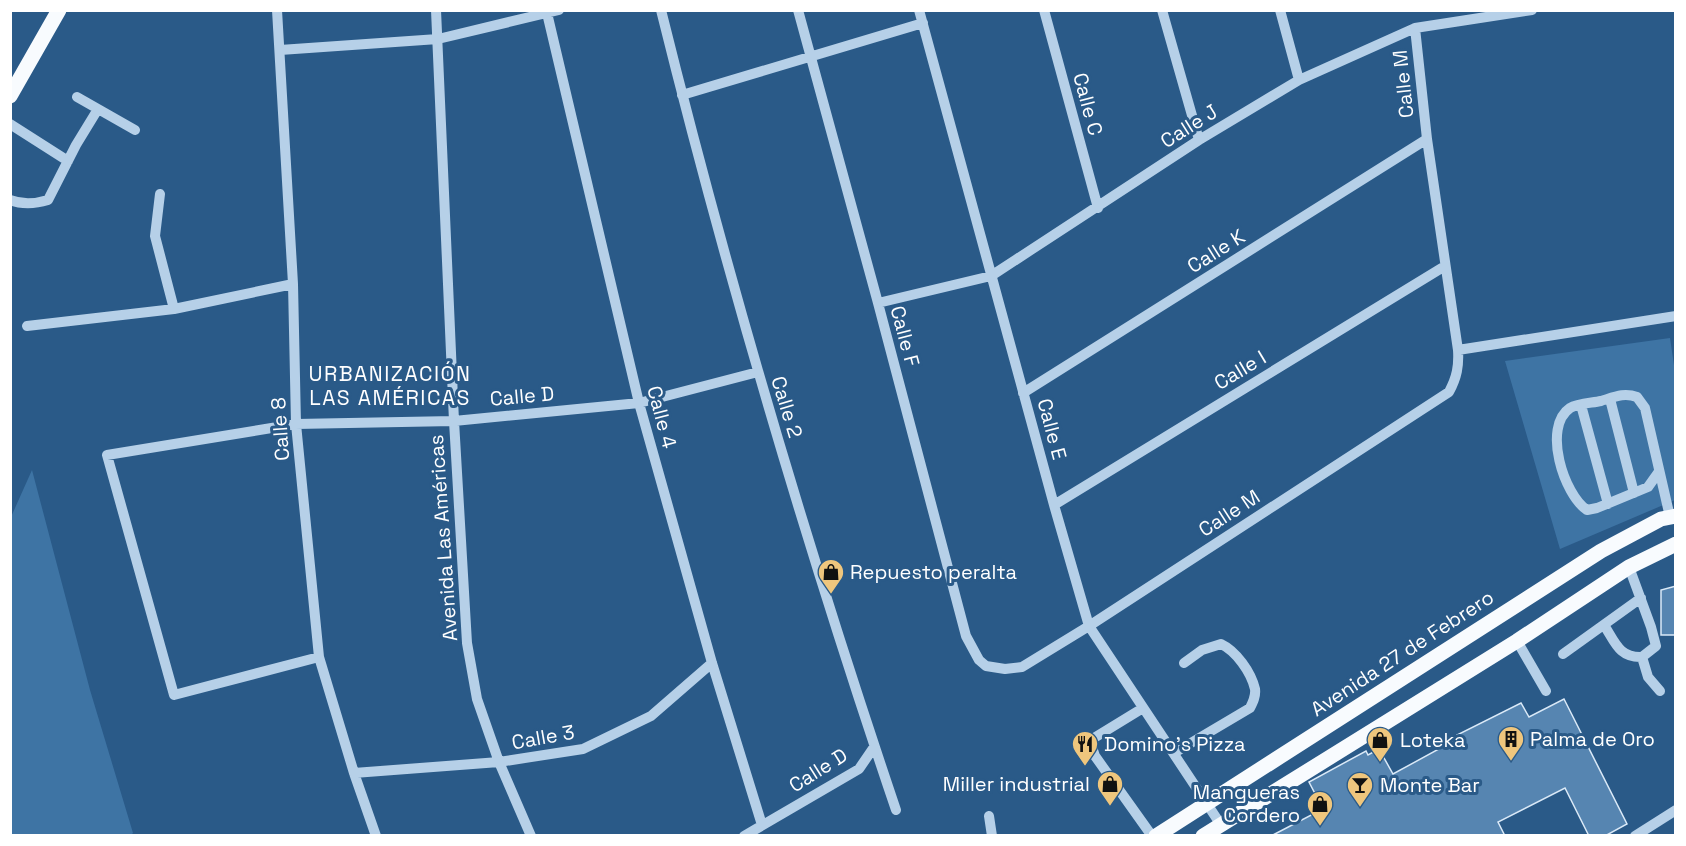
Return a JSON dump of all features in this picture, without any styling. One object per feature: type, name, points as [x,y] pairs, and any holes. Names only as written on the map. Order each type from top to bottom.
[{"type":"main road","points":[[10,96],[59,10]]},
{"type":"main road","name":"Avenida 27 de Febrero","points":[[1154,836],[1601,551],[1661,519],[1673,517]]},
{"type":"main road","points":[[1203,836],[1257,800],[1517,641],[1629,567],[1676,544]]},
{"type":"street","name":"Calle 8","points":[[277,10],[293,284],[296,424],[319,657],[354,773],[376,836]]},
{"type":"street","name":"Avenida Las Américas","points":[[436,10],[454,421],[467,643],[477,699],[499,762],[531,836]]},
{"type":"street","points":[[280,50],[438,39],[559,10]]},
{"type":"street","name":"Calle 2","points":[[661,10],[758,372],[874,747],[896,810]]},
{"type":"street","name":"Calle F","points":[[798,10],[966,636],[979,660],[986,666]]},
{"type":"street","name":"Calle E","points":[[919,10],[1089,626],[1221,825]]},
{"type":"street","name":"Calle C","points":[[1044,10],[1098,208]]},
{"type":"street","points":[[1162,10],[1199,140]]},
{"type":"street","points":[[1280,10],[1299,80]]},
{"type":"street","name":"Calle J","points":[[878,303],[991,276],[1199,140],[1299,80],[1415,28],[1532,10]]},
{"type":"street","name":"Calle 4","points":[[547,13],[639,404],[712,663],[762,825]]},
{"type":"street","points":[[682,95],[923,23]]},
{"type":"street","name":"Calle M","points":[[986,666],[1005,669],[1022,667],[1089,626],[1449,392],[1456,380],[1459,367],[1458,350],[1427,139],[1415,28]]},
{"type":"street","points":[[77,97],[135,130]]},
{"type":"street","points":[[10,200],[19,204],[27,204],[48,200],[98,109]]},
{"type":"street","points":[[10,124],[68,161]]},
{"type":"street","name":"Calle K","points":[[1023,393],[1427,139]]},
{"type":"street","points":[[160,194],[155,236],[174,309]]},
{"type":"street","name":"Calle I","points":[[1054,505],[1445,266]]},
{"type":"street","points":[[27,326],[174,309],[293,284]]},
{"type":"street","points":[[1458,350],[1676,316]]},
{"type":"street","name":"Calle D","points":[[319,657],[174,695],[107,455],[296,424],[454,421],[639,404],[758,372]]},
{"type":"street","points":[[1658,473],[1648,487],[1587,510],[1579,505],[1565,477],[1555,439],[1558,424],[1571,408],[1624,394],[1637,397],[1642,403],[1653,442],[1658,473],[1673,517]]},
{"type":"street","points":[[1610,399],[1634,493]]},
{"type":"street","points":[[1581,405],[1608,504]]},
{"type":"street","points":[[1604,625],[1621,651],[1631,657],[1642,657],[1656,646],[1629,567]]},
{"type":"street","points":[[1563,654],[1641,598]]},
{"type":"street","points":[[1517,641],[1546,691]]},
{"type":"street","points":[[1174,753],[1250,708],[1255,699],[1255,690],[1245,668],[1232,649],[1221,644],[1202,650],[1184,663]]},
{"type":"street","points":[[1642,657],[1648,677],[1660,691]]},
{"type":"street","name":"Calle 3","points":[[354,773],[499,762],[584,749],[651,716],[712,663]]},
{"type":"street","points":[[1143,708],[1094,738],[1092,747],[1095,756],[1154,836]]},
{"type":"street","name":"Calle D","points":[[744,836],[859,769],[874,747]]},
{"type":"street","points":[[1635,836],[1675,814]]},
{"type":"street","points":[[989,816],[992,836]]},
{"type":"shaded area","points":[[1670,338],[1676,379],[1675,500],[1560,549],[1505,361]]},
{"type":"shaded area","points":[[32,470],[90,690],[133,833],[131,835],[11,835],[11,517]]},
{"type":"building","points":[[1676,586],[1676,635],[1661,635],[1661,590]]},
{"type":"building","points":[[1564,699],[1627,824],[1605,836],[1589,836],[1565,788],[1498,822],[1505,836],[1271,836],[1323,809],[1309,782],[1366,751],[1368,755],[1379,749],[1393,774],[1459,738],[1457,735],[1521,703],[1529,717]]},
{"type":"place","name":"Repuesto peralta","points":[[831,595]]},
{"type":"place","name":"Palma de Oro","points":[[1511,762]]},
{"type":"place","name":"Loteka","points":[[1380,763]]},
{"type":"place","name":"Domino's Pizza","points":[[1085,767]]},
{"type":"place","name":"Miller industrial","points":[[1110,807]]},
{"type":"place","name":"Monte Bar","points":[[1360,808]]},
{"type":"place","name":"Mangueras Cordero","points":[[1320,827]]},
{"type":"district","name":"URBANIZACIÓN LAS AMÉRICAS","points":[[390,386]]}]
